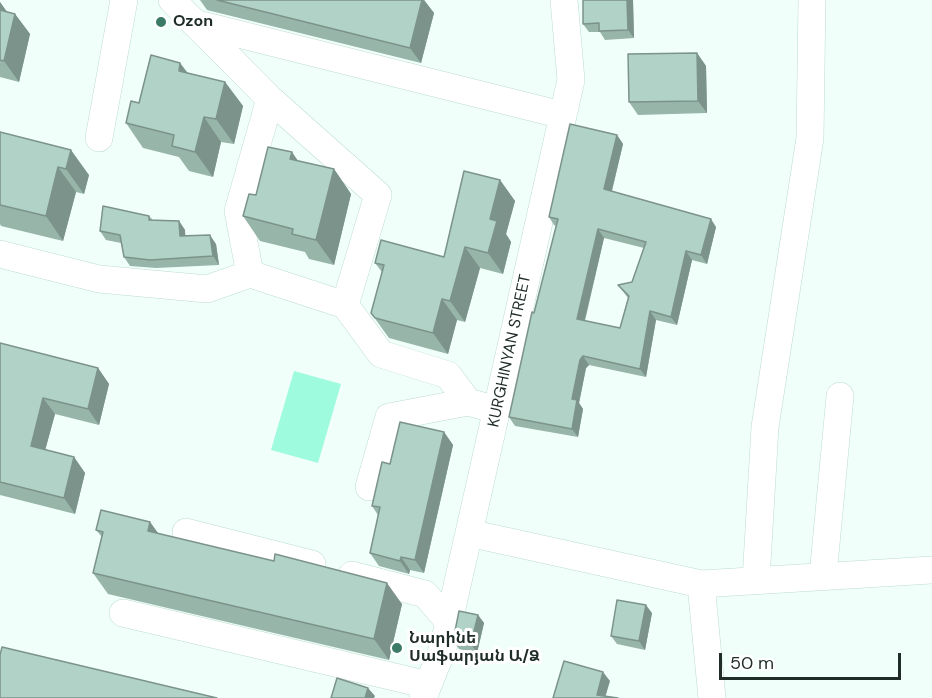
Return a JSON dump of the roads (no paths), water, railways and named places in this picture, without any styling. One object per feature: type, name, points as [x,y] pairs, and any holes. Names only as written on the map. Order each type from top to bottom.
[{"type":"street","points":[[99,138],[124,0]]},
{"type":"street","points":[[172,0],[192,23],[270,99],[378,195],[345,305]]},
{"type":"street","name":"KURGHINYAN STREET","points":[[425,692],[443,648],[571,80],[564,0]]},
{"type":"street","points":[[756,580],[765,427],[810,138],[812,0]]},
{"type":"street","points":[[192,23],[562,115]]},
{"type":"street","points":[[250,274],[238,211],[270,99]]},
{"type":"street","points":[[0,254],[99,279],[207,289],[250,274],[345,305],[381,354],[448,375],[468,402]]},
{"type":"street","points":[[823,576],[840,396]]},
{"type":"street","points":[[369,487],[389,417],[468,402],[497,410]]},
{"type":"street","points":[[186,532],[425,594],[449,622]]},
{"type":"street","points":[[469,533],[701,584],[932,570]]},
{"type":"street","points":[[701,584],[712,698]]},
{"type":"street","points":[[123,613],[425,692]]},
{"type":"place","name":"Ozon","points":[[161,22]]},
{"type":"place","name":"Նարինե Սաֆարյան Ա/Ձ","points":[[397,648]]}]
